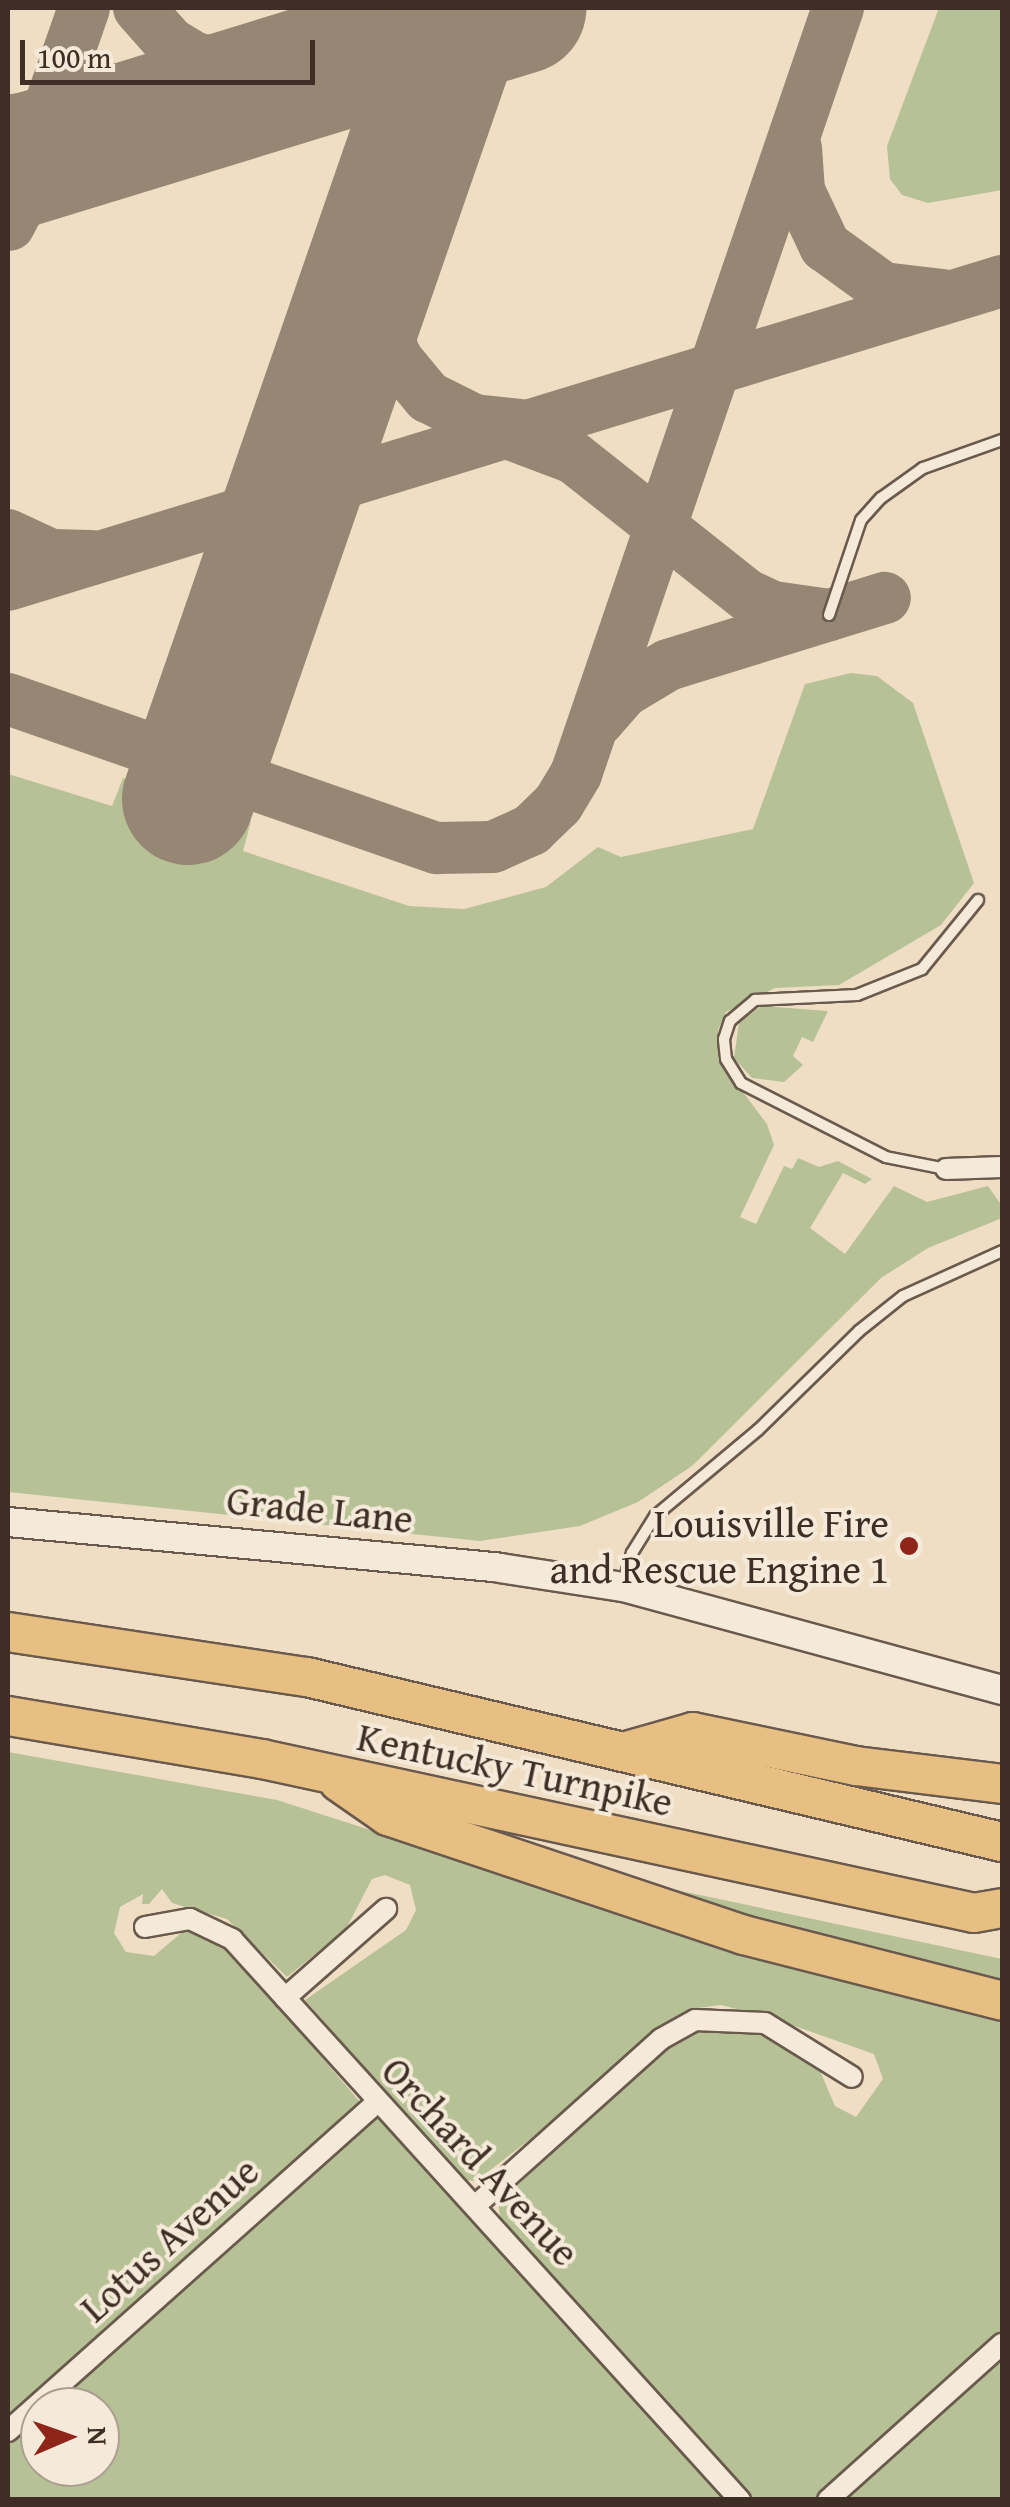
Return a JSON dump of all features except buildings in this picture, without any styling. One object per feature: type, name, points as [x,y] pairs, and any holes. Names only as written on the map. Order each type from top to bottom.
[{"type":"highway","points":[[8,1632],[306,1678],[1002,1842]]},
{"type":"highway","name":"Kentucky Turnpike","points":[[8,1716],[170,1740],[993,1918]]},
{"type":"highway","points":[[621,1752],[693,1732],[856,1766],[1002,1784]]},
{"type":"highway","points":[[328,1774],[388,1816],[763,1940],[1002,2002]]},
{"type":"main road","name":"Grade Lane","points":[[8,1522],[500,1568],[623,1587],[1002,1690]]},
{"type":"street","points":[[946,1169],[1002,1167]]},
{"type":"street","points":[[285,1998],[386,1909]]},
{"type":"street","name":"Orchard Avenue","points":[[145,1927],[181,1918],[219,1927],[740,2500]]},
{"type":"street","points":[[475,2206],[661,2039],[695,2020],[765,2023],[834,2060],[852,2077]]},
{"type":"street","name":"Lotus Avenue","points":[[8,2431],[378,2101]]},
{"type":"street","points":[[828,2500],[1002,2344]]},
{"type":"lane","points":[[829,615],[860,520],[881,498],[923,468],[1002,440]]},
{"type":"lane","points":[[946,1169],[886,1157],[741,1084],[726,1059],[724,1039],[730,1021],[755,1000],[857,994],[922,969],[978,900]]},
{"type":"lane","points":[[623,1587],[632,1553],[655,1516],[859,1331],[903,1296],[1002,1252]]},
{"type":"green space","points":[[939,8],[1002,8],[1002,190],[928,203],[902,195],[890,179],[887,146]]},
{"type":"green space","points":[[851,673],[877,676],[913,703],[974,883],[941,925],[839,985],[775,988],[726,1012],[718,1030],[718,1059],[767,1124],[774,1145],[740,1217],[756,1224],[784,1166],[792,1169],[798,1158],[819,1167],[838,1161],[872,1179],[865,1184],[843,1173],[810,1228],[845,1254],[894,1186],[927,1202],[988,1186],[1002,1206],[1002,1218],[928,1248],[881,1278],[692,1466],[638,1502],[580,1526],[480,1541],[8,1492],[8,774],[112,806],[123,778],[251,821],[243,851],[409,906],[464,909],[546,887],[598,847],[621,857],[753,829],[805,684]]},
{"type":"green space","points":[[761,1006],[828,1011],[813,1042],[802,1037],[793,1056],[803,1065],[784,1082],[752,1078],[734,1058],[739,1023]]},
{"type":"green space","points":[[8,1752],[277,1800],[778,1961],[1002,2019],[1002,2334],[814,2499],[752,2499],[501,2221],[498,2204],[651,2058],[700,2028],[753,2027],[812,2052],[835,2106],[856,2117],[883,2079],[874,2054],[772,2018],[721,2005],[698,2008],[659,2027],[538,2133],[476,2181],[464,2180],[305,2000],[406,1930],[416,1910],[410,1885],[385,1875],[372,1879],[346,1929],[287,1977],[227,1919],[172,1903],[162,1889],[149,1904],[142,1904],[143,1894],[120,1907],[114,1933],[126,1952],[154,1956],[187,1928],[227,1947],[360,2102],[45,2387],[20,2387],[20,2409],[8,2420]]},
{"type":"green space","points":[[667,1888],[1002,1959],[1002,1989],[665,1899]]},
{"type":"green space","points":[[379,2112],[732,2499],[8,2499],[8,2439],[20,2428],[20,2487],[120,2487],[120,2387],[67,2387]]},
{"type":"green space","points":[[1002,2363],[1002,2499],[839,2500],[991,2366]]},
{"type":"taxiway","points":[[37,143],[84,8]]},
{"type":"taxiway","points":[[139,8],[170,43],[195,58],[250,71]]},
{"type":"taxiway","points":[[8,121],[157,96],[496,8]]},
{"type":"taxiway","points":[[8,699],[437,848],[493,847],[531,830],[558,804],[576,774],[838,8]]},
{"type":"taxiway","points":[[433,106],[381,253],[381,325],[398,361],[428,397],[474,420],[521,425]]},
{"type":"taxiway","points":[[9,225],[28,189],[61,158],[147,126]]},
{"type":"taxiway","points":[[796,148],[799,191],[825,246],[883,288],[943,295]]},
{"type":"taxiway","points":[[8,585],[1002,281]]},
{"type":"taxiway","points":[[494,428],[574,458],[747,595],[773,607],[829,615]]},
{"type":"taxiway","points":[[8,535],[51,555],[91,556]]},
{"type":"taxiway","points":[[598,721],[623,692],[668,665],[885,598]]},
{"type":"runway","points":[[188,799],[462,8]]},
{"type":"runway","points":[[8,165],[520,8]]},
{"type":"place","name":"Louisville Fire and Rescue Engine 1","points":[[909,1546]]}]
